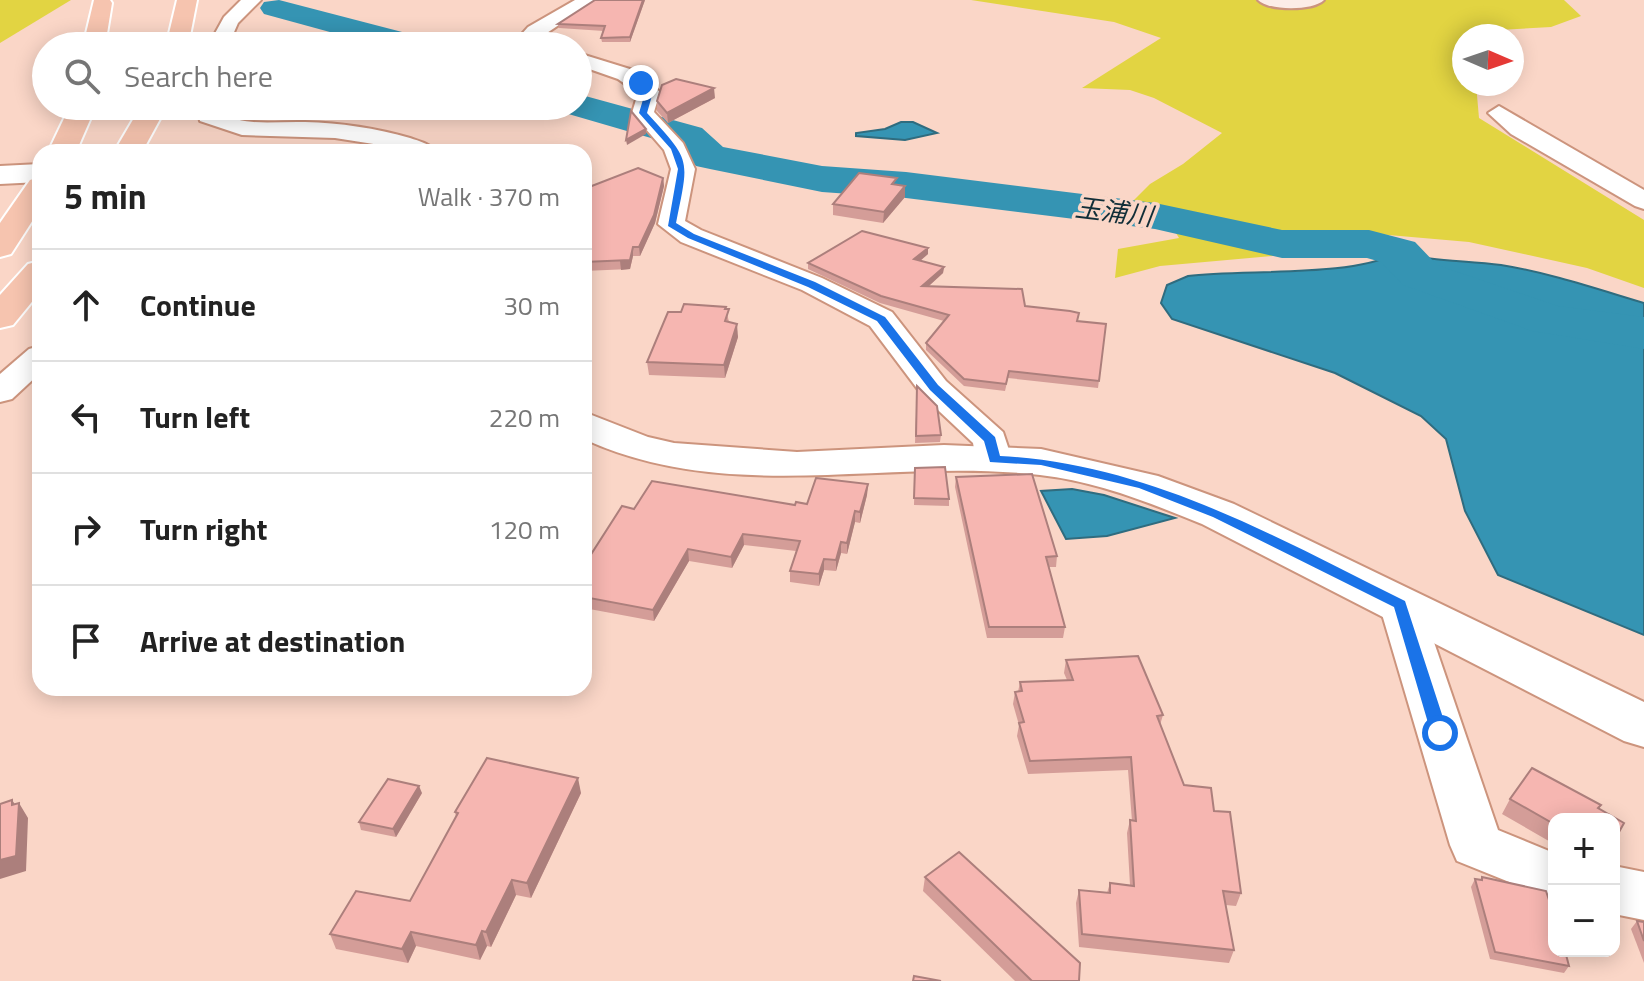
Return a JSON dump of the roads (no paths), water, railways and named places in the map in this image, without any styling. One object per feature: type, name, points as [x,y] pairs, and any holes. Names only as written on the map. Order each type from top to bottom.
[{"type":"highway","points":[[180,32],[187,0]]},
{"type":"highway","points":[[97,32],[102,3]]},
{"type":"highway","points":[[66,144],[77,120]]},
{"type":"highway","points":[[133,144],[146,120]]},
{"type":"highway","points":[[0,247],[24,177]]},
{"type":"highway","points":[[0,317],[32,280]]},
{"type":"main road","points":[[1268,0],[1314,0]]},
{"type":"street","points":[[223,32],[239,10],[252,0]]},
{"type":"street","points":[[532,32],[587,0]]},
{"type":"street","points":[[592,63],[641,83],[649,92],[643,113],[675,148],[683,169],[671,224],[691,236],[812,284],[881,319],[934,388],[990,440],[994,459]]},
{"type":"street","points":[[1499,113],[1519,129],[1644,201]]},
{"type":"street","points":[[214,120],[222,125],[243,129],[358,133],[406,144]]},
{"type":"street","points":[[0,392],[32,363]]},
{"type":"street","points":[[592,428],[635,447],[674,456],[731,462],[797,465],[944,458],[994,459],[1051,463],[1143,485],[1218,514],[1644,726]]},
{"type":"street","points":[[1400,604],[1476,845],[1548,875]]},
{"type":"street","points":[[1620,891],[1644,896]]},
{"type":"water","points":[[901,122],[913,122],[937,133],[905,140],[856,136],[856,133],[885,129]]},
{"type":"water","points":[[1398,252],[1424,258],[1519,268],[1644,303],[1644,635],[1498,575],[1465,511],[1446,439],[1421,416],[1335,373],[1172,319],[1161,303],[1167,285],[1188,276],[1355,266]]},
{"type":"water","points":[[1072,489],[1104,495],[1175,518],[1107,536],[1066,539],[1041,491]]},
{"type":"waterway","name":"玉浦川","points":[[275,8],[365,32]]},
{"type":"waterway","name":"玉浦川","points":[[592,109],[688,136],[710,157],[822,179],[906,185],[1155,216],[1282,244],[1369,244],[1398,252],[1420,275],[1550,320],[1644,333]]}]
